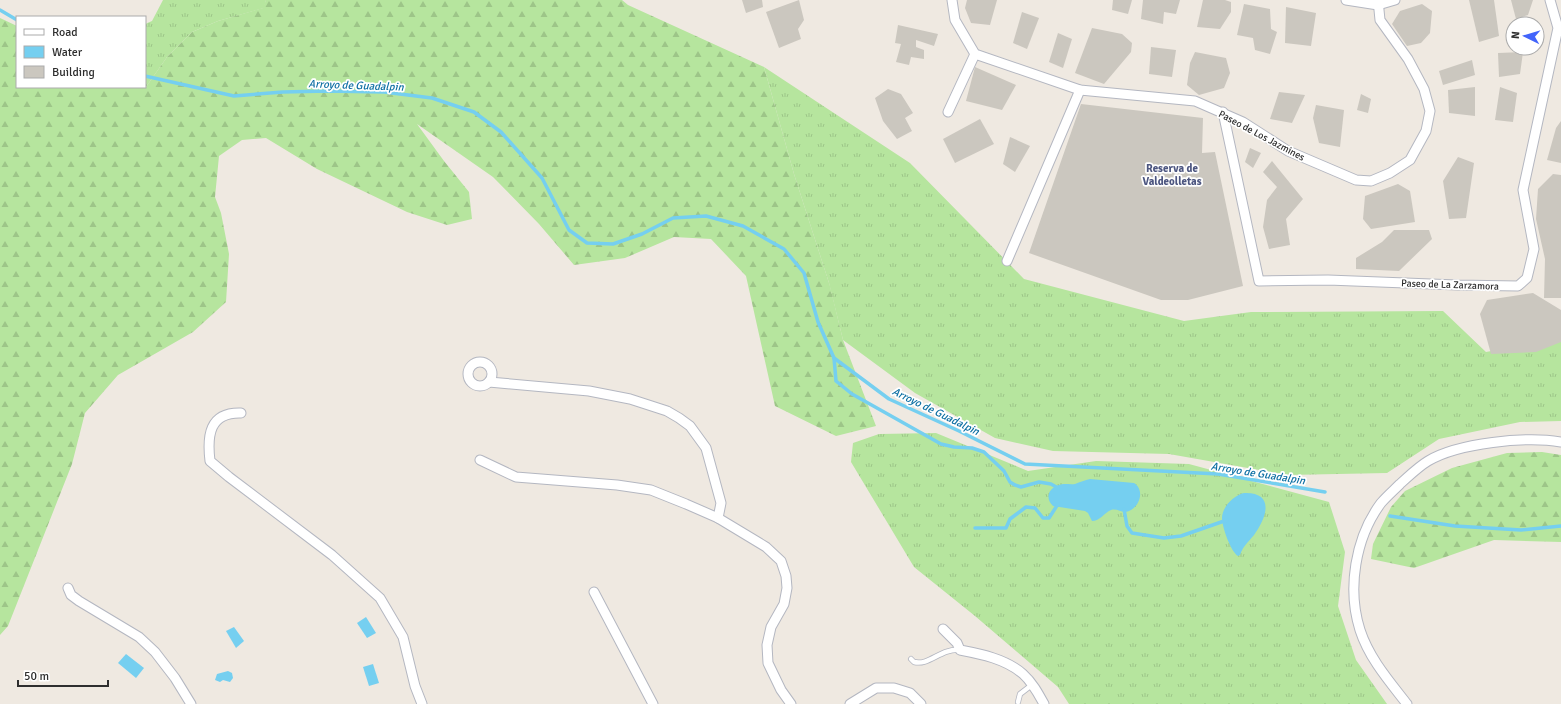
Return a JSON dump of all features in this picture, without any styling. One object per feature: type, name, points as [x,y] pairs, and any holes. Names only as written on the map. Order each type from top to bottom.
[{"type":"street","points":[[948,112],[975,54],[955,20],[952,0]]},
{"type":"street","points":[[1346,0],[1378,3],[1395,0]]},
{"type":"street","name":"Paseo de La Zarzamora","points":[[1223,112],[1259,281],[1328,280],[1518,286],[1527,278],[1534,249],[1523,190],[1558,28],[1550,0]]},
{"type":"street","name":"Paseo de Los Jazmines","points":[[975,54],[1080,90],[1195,101],[1243,122],[1288,150],[1356,180],[1371,181],[1390,173],[1410,160],[1426,131],[1430,111],[1424,89],[1408,59],[1380,20],[1378,3]]},
{"type":"street","points":[[1007,261],[1080,90]]},
{"type":"street","points":[[489,382],[589,391],[630,399],[667,411],[679,418],[690,426],[706,448],[721,503],[718,518]]},
{"type":"street","points":[[241,413],[230,413],[217,419],[211,431],[208,444],[210,461],[332,555],[380,598],[402,637],[415,686],[422,704]]},
{"type":"street","points":[[1407,704],[1382,673],[1367,649],[1358,623],[1354,584],[1356,561],[1362,540],[1371,519],[1382,503],[1410,474],[1428,460],[1451,451],[1501,442],[1528,439],[1561,442]]},
{"type":"street","points":[[480,460],[516,477],[651,490],[718,518],[766,547],[781,561],[786,576],[787,588],[784,604],[771,627],[767,645],[768,663],[788,702]]},
{"type":"street","points":[[68,588],[71,595],[79,601],[139,637],[154,652],[175,678],[191,704]]},
{"type":"street","points":[[594,592],[653,704]]},
{"type":"street","points":[[943,629],[964,653],[983,654],[1009,665],[1022,673],[1033,684],[1044,704]]},
{"type":"street","points":[[850,704],[876,688],[894,688],[910,693],[921,704]]},
{"type":"lane","points":[[911,659],[914,662],[922,663],[945,651],[953,649],[964,653]]},
{"type":"lane","points":[[1018,702],[1018,698],[1023,690],[1033,684]]},
{"type":"green space","points":[[163,0],[266,0],[264,8],[218,21],[192,32],[167,57],[146,87],[146,24],[152,21]]},
{"type":"green space","points":[[266,0],[622,0],[628,5],[764,67],[794,174],[830,286],[843,340],[876,426],[836,436],[775,406],[746,276],[711,239],[674,237],[625,258],[574,265],[539,224],[493,177],[417,124],[469,192],[472,219],[447,225],[407,212],[317,169],[266,138],[242,140],[219,156],[215,197],[221,213],[229,254],[226,302],[193,332],[118,375],[85,413],[72,464],[8,626],[0,635],[0,18],[16,26],[16,88],[146,88],[167,57],[192,32],[218,21],[263,8]]},
{"type":"green space","points":[[764,67],[910,163],[1024,279],[1184,321],[1251,312],[1443,311],[1486,352],[1561,338],[1561,421],[1520,422],[1439,439],[1387,473],[1288,475],[1169,454],[1053,451],[995,438],[915,393],[843,340],[829,283],[794,174]]},
{"type":"green space","points":[[936,433],[1028,471],[1096,461],[1189,464],[1329,502],[1345,552],[1338,606],[1356,660],[1387,704],[1069,704],[1058,687],[975,616],[914,567],[851,462],[853,443],[879,434]]},
{"type":"green space","points":[[1542,452],[1561,455],[1561,542],[1494,540],[1414,568],[1371,559],[1373,544],[1391,507],[1405,491],[1452,468],[1507,453]]},
{"type":"water","points":[[1090,479],[1134,483],[1139,490],[1140,498],[1133,509],[1124,512],[1111,510],[1095,521],[1092,521],[1088,513],[1085,511],[1053,506],[1049,500],[1048,497],[1050,491],[1055,486],[1075,484]]},
{"type":"water","points":[[1244,493],[1260,496],[1264,500],[1265,511],[1264,518],[1254,535],[1238,556],[1235,554],[1227,539],[1222,518],[1224,510],[1229,502],[1236,496]]},
{"type":"water","points":[[366,617],[376,633],[367,638],[357,623]]},
{"type":"water","points":[[234,627],[244,641],[236,648],[226,631]]},
{"type":"water","points":[[126,654],[144,668],[136,678],[118,663]]},
{"type":"water","points":[[373,664],[379,683],[369,686],[363,667]]},
{"type":"water","points":[[228,671],[232,673],[233,678],[230,682],[223,680],[220,682],[215,680],[217,674]]},
{"type":"building","points":[[742,0],[762,0],[763,7],[746,13]]},
{"type":"building","points":[[799,0],[804,20],[798,29],[801,39],[779,48],[766,12]]},
{"type":"building","points":[[967,0],[997,0],[990,25],[971,23],[965,8]]},
{"type":"building","points":[[1113,0],[1132,0],[1128,14],[1112,10]]},
{"type":"building","points":[[1143,0],[1180,0],[1176,14],[1164,12],[1163,24],[1141,19]]},
{"type":"building","points":[[1203,0],[1225,0],[1231,2],[1231,12],[1220,29],[1197,27]]},
{"type":"building","points":[[1469,0],[1494,0],[1499,36],[1479,42]]},
{"type":"building","points":[[1511,0],[1533,0],[1528,15],[1515,16]]},
{"type":"building","points":[[1244,4],[1270,9],[1271,29],[1277,32],[1270,54],[1255,50],[1253,38],[1237,35]]},
{"type":"building","points":[[1422,4],[1432,11],[1430,33],[1421,43],[1407,46],[1392,24],[1400,11]]},
{"type":"building","points":[[1286,7],[1316,13],[1311,46],[1285,43]]},
{"type":"building","points":[[1022,12],[1039,18],[1027,49],[1013,43]]},
{"type":"building","points":[[898,25],[938,34],[934,46],[916,40],[916,47],[924,50],[924,59],[911,57],[909,65],[896,62],[901,44],[895,43]]},
{"type":"building","points":[[1092,28],[1122,34],[1132,43],[1131,52],[1104,84],[1075,73]]},
{"type":"building","points":[[1058,33],[1072,39],[1063,68],[1049,62]]},
{"type":"building","points":[[1151,47],[1176,50],[1172,77],[1149,74]]},
{"type":"building","points":[[1195,52],[1226,58],[1230,73],[1224,88],[1199,95],[1187,85],[1190,63]]},
{"type":"building","points":[[1498,53],[1505,53],[1505,56],[1522,56],[1520,74],[1499,77]]},
{"type":"building","points":[[1472,60],[1475,75],[1443,85],[1439,71]]},
{"type":"building","points":[[975,67],[1016,85],[1002,110],[966,101]]},
{"type":"building","points":[[1475,87],[1475,116],[1449,113],[1448,90]]},
{"type":"building","points":[[1500,87],[1517,93],[1513,122],[1495,120]]},
{"type":"building","points":[[888,89],[901,94],[913,113],[905,118],[912,131],[897,139],[883,121],[875,98]]},
{"type":"building","points":[[1279,92],[1305,95],[1292,123],[1270,119]]},
{"type":"building","points":[[1361,94],[1371,99],[1368,113],[1357,110]]},
{"type":"building","points":[[1081,104],[1203,118],[1202,153],[1215,152],[1243,286],[1188,300],[1161,300],[1029,253]]},
{"type":"building","points":[[1316,105],[1344,110],[1340,147],[1319,143],[1313,118]]},
{"type":"building","points":[[980,119],[994,144],[955,163],[943,139]]},
{"type":"building","points":[[1561,121],[1561,163],[1547,160],[1556,128]]},
{"type":"building","points":[[1010,137],[1030,146],[1015,172],[1003,164]]},
{"type":"building","points":[[1250,148],[1261,153],[1253,168],[1245,162]]},
{"type":"building","points":[[1458,157],[1474,163],[1466,218],[1449,219],[1443,181]]},
{"type":"building","points":[[1272,161],[1303,199],[1286,219],[1290,245],[1269,249],[1263,227],[1267,200],[1277,187],[1263,172]]},
{"type":"building","points":[[1553,174],[1561,175],[1561,298],[1544,298],[1545,259],[1536,219],[1538,189]]},
{"type":"building","points":[[1398,184],[1410,191],[1415,222],[1371,229],[1363,219],[1365,196]]},
{"type":"building","points":[[1394,230],[1429,230],[1432,239],[1399,271],[1356,269],[1356,258],[1382,242]]},
{"type":"building","points":[[1533,293],[1561,310],[1561,342],[1536,352],[1491,354],[1480,314],[1487,300]]},
{"type":"waterway","name":"Arroyo de Guadalpin","points":[[0,10],[16,19]]},
{"type":"waterway","name":"Arroyo de Guadalpin","points":[[146,76],[234,96],[283,92],[384,92],[432,98],[474,112],[501,132],[542,178],[569,230],[587,243],[613,244],[642,234],[673,218],[706,216],[743,226],[784,249],[804,273],[818,322],[834,358],[889,399],[959,431],[1025,464],[1218,474],[1325,492]]},
{"type":"waterway","points":[[834,358],[836,381],[852,394],[941,444],[954,447],[972,448],[984,452],[1004,471],[1010,482],[1015,485],[1021,487],[1039,482],[1051,484],[1058,488]]},
{"type":"waterway","points":[[975,528],[1006,528],[1010,519],[1026,507],[1035,508],[1043,518],[1049,518],[1058,504]]},
{"type":"waterway","points":[[1124,509],[1127,526],[1132,533],[1164,538],[1181,536],[1227,520]]},
{"type":"waterway","name":"Arroyo de Guadalpin","points":[[1390,516],[1455,526],[1521,530],[1561,526]]},
{"type":"district","name":"Reserva de Valdeolletas","points":[[1172,174]]}]
